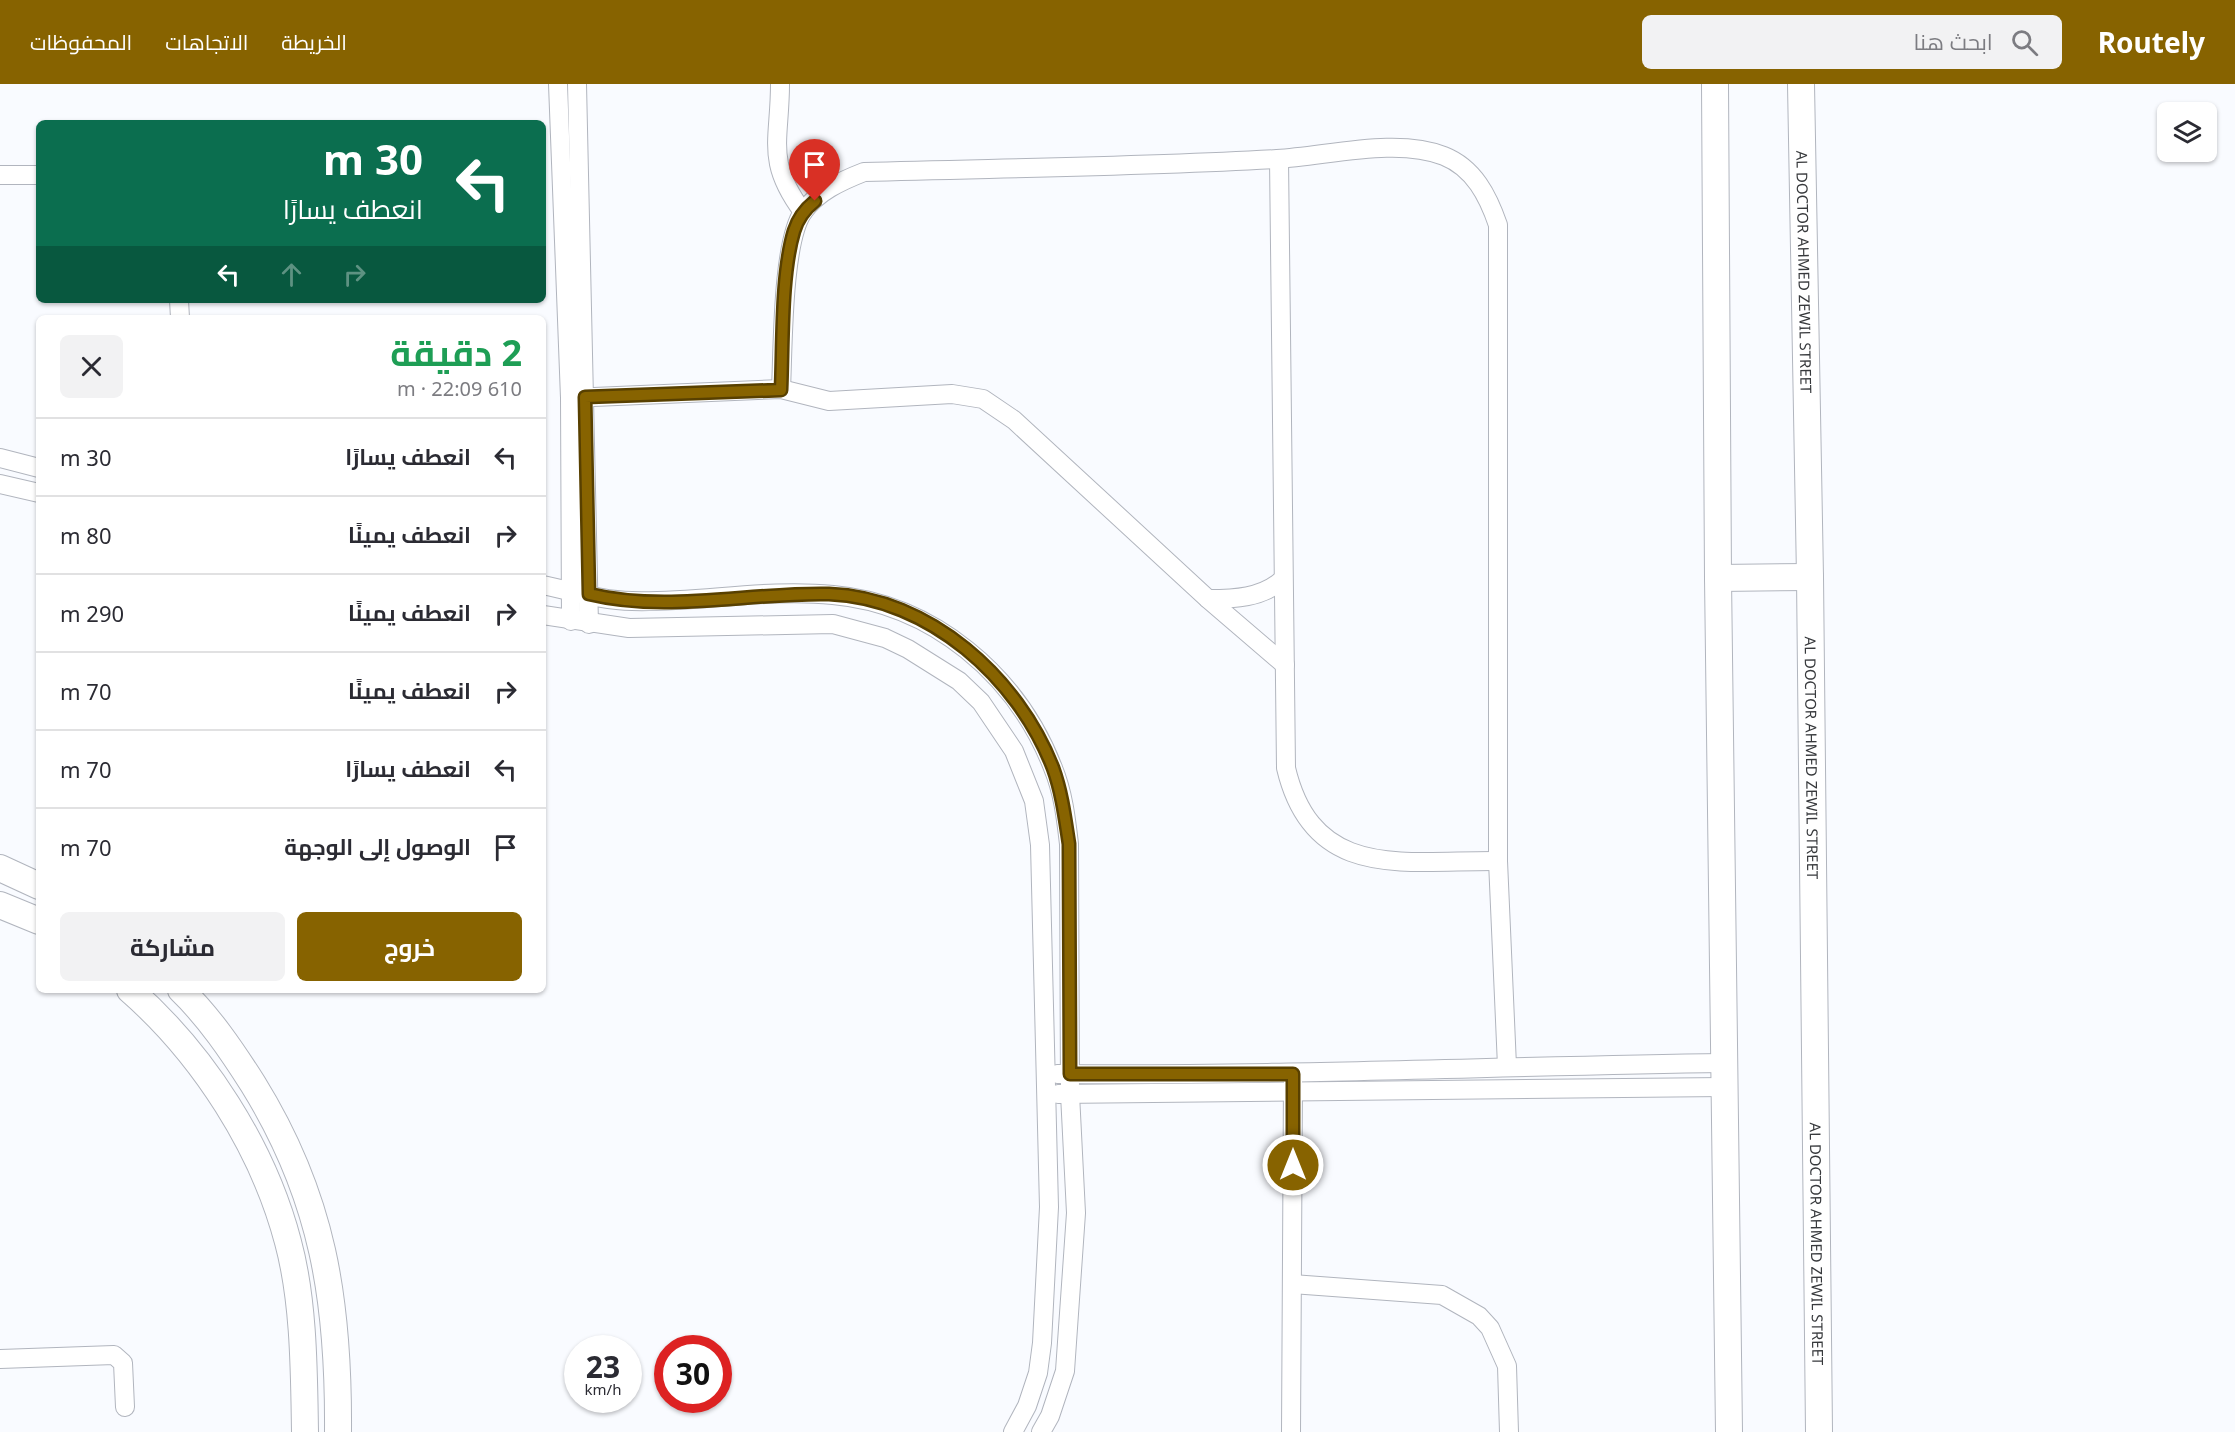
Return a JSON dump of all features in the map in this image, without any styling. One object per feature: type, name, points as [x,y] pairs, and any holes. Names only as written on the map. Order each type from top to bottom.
[{"type":"street","points":[[558,84],[578,397]]},
{"type":"street","points":[[577,84],[580,622]]},
{"type":"street","points":[[780,84],[776,154],[787,190],[803,212]]},
{"type":"street","points":[[1715,84],[1718,578],[1729,1432]]},
{"type":"street","name":"AL DOCTOR AHMED ZEWIL STREET","points":[[1801,84],[1810,577],[1819,1432]]},
{"type":"street","points":[[781,390],[789,255],[794,229],[803,212],[827,189],[864,172],[1279,159],[1417,148],[1446,156],[1470,173],[1489,197],[1498,225],[1498,861],[1507,1066]]},
{"type":"street","points":[[1279,159],[1282,580],[1286,768],[1293,797],[1308,822],[1329,842],[1356,855],[1385,860],[1498,861]]},
{"type":"street","points":[[0,175],[36,175]]},
{"type":"street","points":[[578,397],[781,390],[829,401],[952,394],[983,399],[1014,420],[1208,599],[1285,664]]},
{"type":"street","points":[[0,458],[36,467]]},
{"type":"street","points":[[0,484],[36,492]]},
{"type":"street","points":[[1718,578],[1810,577]]},
{"type":"street","points":[[1208,599],[1236,598],[1257,594],[1282,580]]},
{"type":"street","points":[[546,586],[611,600],[642,601],[831,594],[878,602],[920,618],[959,644],[994,674],[1018,703],[1038,735],[1054,770],[1064,806],[1069,844],[1070,1094],[1076,1213],[1065,1371],[1050,1416],[1041,1432]]},
{"type":"street","points":[[546,616],[580,622],[665,628],[833,624],[885,638],[908,649],[959,681],[981,702],[1014,751],[1034,801],[1041,845],[1044,1074],[1047,1094],[1046,1150],[1049,1207],[1042,1343],[1038,1373],[1031,1395],[1013,1432]]},
{"type":"street","points":[[0,868],[36,885]]},
{"type":"street","points":[[0,905],[36,920]]},
{"type":"street","points":[[133,993],[195,1058],[233,1115],[265,1177],[288,1242],[300,1322],[305,1432]]},
{"type":"street","points":[[184,993],[233,1052],[270,1112],[293,1155],[312,1207],[327,1266],[335,1315],[338,1432]]},
{"type":"street","points":[[1044,1074],[1293,1074],[1507,1066],[1724,1075]]},
{"type":"street","points":[[1292,1432],[1293,1074]]},
{"type":"street","points":[[1047,1094],[1293,1093],[1724,1075]]},
{"type":"street","points":[[1292,1284],[1442,1295],[1479,1316],[1490,1328],[1507,1366],[1509,1432]]},
{"type":"street","points":[[0,1359],[114,1355],[123,1363],[125,1407]]},
{"type":"route","points":[[815,201],[803,212],[794,229],[789,255],[781,390],[585,397],[589,594],[611,600],[674,601],[831,594],[878,602],[920,618],[959,644],[994,674],[1018,703],[1038,735],[1054,770],[1064,806],[1069,844],[1070,1074],[1293,1074],[1293,1165]]}]
